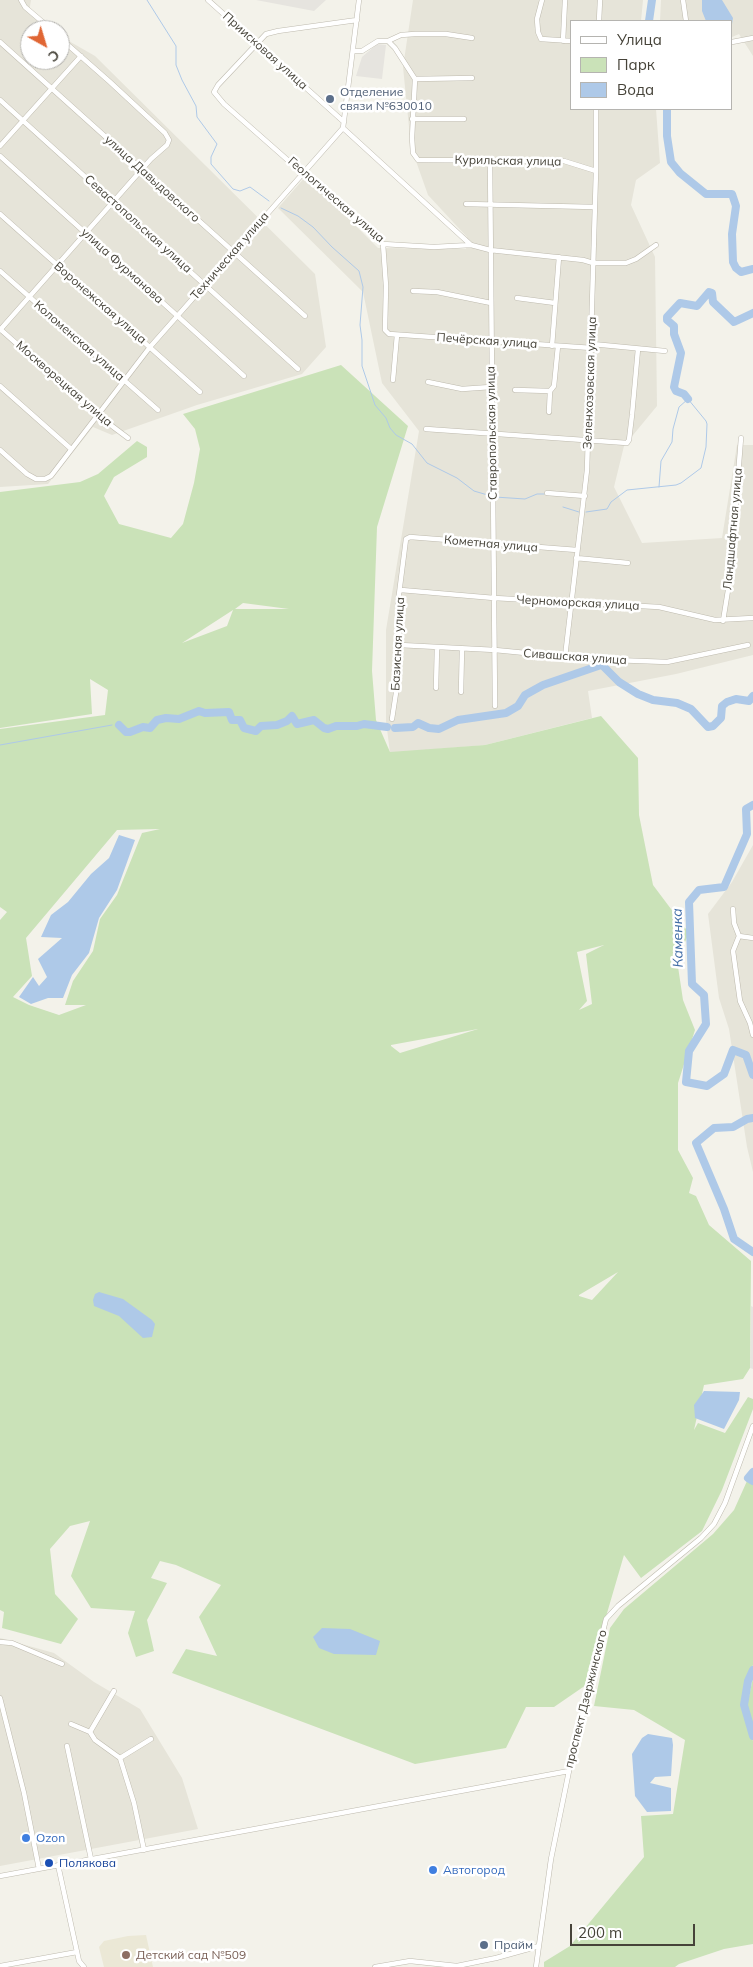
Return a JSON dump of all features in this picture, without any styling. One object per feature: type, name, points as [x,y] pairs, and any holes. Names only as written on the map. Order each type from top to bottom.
[{"type":"street","points":[[21,0],[41,20]]},
{"type":"street","name":"Приисковая улица","points":[[208,0],[344,122]]},
{"type":"street","points":[[359,0],[343,128],[471,245]]},
{"type":"street","points":[[542,0],[537,19],[538,32],[541,39],[570,41]]},
{"type":"street","points":[[563,41],[565,0]]},
{"type":"street","points":[[599,20],[600,0]]},
{"type":"street","points":[[683,0],[686,20]]},
{"type":"street","points":[[256,43],[271,32],[356,20]]},
{"type":"street","points":[[353,51],[362,51],[378,41],[388,41],[415,34],[446,34],[472,38]]},
{"type":"street","points":[[733,42],[753,38]]},
{"type":"street","points":[[388,41],[395,48],[415,79],[412,119],[464,119]]},
{"type":"street","name":"улица Давыдовского","points":[[0,42],[305,316]]},
{"type":"street","name":"Геологическая улица","points":[[256,43],[215,88],[214,92],[224,104],[383,244],[471,245],[490,250],[593,262],[631,261],[656,245]]},
{"type":"street","points":[[0,329],[151,159],[167,146],[170,140],[165,133],[70,47]]},
{"type":"street","points":[[0,146],[81,56]]},
{"type":"street","points":[[415,79],[472,78]]},
{"type":"street","name":"Севастопольская улица","points":[[0,100],[298,369]]},
{"type":"street","name":"Зеленхозовская улица","points":[[565,657],[570,602],[585,496],[592,346],[596,110]]},
{"type":"street","name":"Курильская улица","points":[[412,119],[413,153],[418,160],[564,161],[596,171]]},
{"type":"street","name":"Техническая улица","points":[[0,450],[27,474],[36,479],[51,476],[96,414],[150,347],[343,128]]},
{"type":"street","name":"улица Фурманова","points":[[0,156],[244,376]]},
{"type":"street","name":"Ставропольская улица","points":[[490,160],[495,706]]},
{"type":"street","points":[[466,204],[594,207]]},
{"type":"street","name":"Воронежская улица","points":[[0,214],[200,392]]},
{"type":"street","name":"Печёрская улица","points":[[383,244],[386,286],[385,330],[389,334],[555,346],[638,348],[665,351]]},
{"type":"street","points":[[549,412],[550,391],[554,386],[555,303],[559,257]]},
{"type":"street","name":"Коломенская улица","points":[[0,271],[158,410]]},
{"type":"street","points":[[413,291],[437,292],[491,304]]},
{"type":"street","points":[[517,298],[555,303]]},
{"type":"street","name":"Москворецкая улица","points":[[0,329],[96,414],[128,438]]},
{"type":"street","points":[[393,380],[397,335]]},
{"type":"street","points":[[426,429],[627,443],[629,440],[638,348]]},
{"type":"street","points":[[428,382],[462,390],[491,387]]},
{"type":"street","points":[[0,386],[70,448]]},
{"type":"street","points":[[515,390],[550,391]]},
{"type":"street","name":"Ландшафтная улица","points":[[723,621],[730,578],[741,438]]},
{"type":"street","points":[[547,493],[585,496]]},
{"type":"street","name":"Кометная улица","points":[[406,539],[410,537],[577,550]]},
{"type":"street","name":"Базисная улица","points":[[392,719],[398,680],[400,645],[398,602],[406,539]]},
{"type":"street","points":[[576,558],[628,562]]},
{"type":"street","name":"Черноморская улица","points":[[401,590],[494,598],[659,607],[678,613],[723,621],[753,618]]},
{"type":"street","name":"Сивашская улица","points":[[400,645],[666,662],[714,650],[748,645]]},
{"type":"street","points":[[436,688],[437,647]]},
{"type":"street","points":[[461,692],[462,649]]},
{"type":"street","points":[[732,909],[734,923],[739,936]]},
{"type":"street","points":[[739,936],[753,938]]},
{"type":"street","points":[[739,936],[733,951],[740,1001],[753,1035]]},
{"type":"street","name":"проспект Дзержинского","points":[[536,1967],[551,1859],[569,1771],[606,1618],[701,1538],[714,1524],[725,1503],[753,1426]]},
{"type":"street","points":[[0,1642],[12,1643],[62,1664]]},
{"type":"street","points":[[90,1732],[114,1691]]},
{"type":"street","points":[[0,1698],[35,1841],[40,1869]]},
{"type":"street","points":[[71,1724],[90,1732],[95,1740],[120,1758],[134,1803],[144,1850]]},
{"type":"street","points":[[1,1727],[8,1727]]},
{"type":"street","points":[[120,1758],[151,1740]]},
{"type":"street","points":[[67,1746],[92,1859]]},
{"type":"street","points":[[0,1876],[569,1771]]},
{"type":"street","points":[[58,1865],[79,1961],[84,1967]]},
{"type":"street","points":[[375,1967],[410,1961],[457,1966],[539,1946]]},
{"type":"street","points":[[0,1966],[77,1952]]},
{"type":"shaded area","points":[[0,0],[31,0],[29,12],[39,20],[20,20],[20,70],[70,70],[70,42],[95,56],[315,274],[326,347],[302,374],[197,405],[112,435],[93,427],[48,484],[0,487]]},
{"type":"shaded area","points":[[256,0],[326,0],[314,11]]},
{"type":"shaded area","points":[[413,0],[643,0],[641,20],[570,20],[570,110],[656,110],[660,163],[636,180],[631,205],[655,257],[657,406],[624,446],[614,487],[642,543],[722,538],[737,445],[753,445],[753,655],[676,674],[588,691],[592,718],[485,745],[390,753],[386,721],[386,630],[419,431],[382,383],[363,292],[278,208],[306,176],[378,248],[466,249],[467,237],[428,195],[411,147],[403,67]]},
{"type":"shaded area","points":[[661,0],[753,0],[753,56],[739,34],[733,37],[733,20],[660,20]]},
{"type":"shaded area","points":[[377,44],[386,45],[382,79],[356,76],[362,57]]},
{"type":"shaded area","points":[[753,845],[753,1172],[747,1147],[729,1029],[719,998],[708,914],[732,882]]},
{"type":"shaded area","points":[[751,1306],[753,1307],[753,1369],[750,1368]]},
{"type":"shaded area","points":[[0,1638],[54,1653],[94,1682],[140,1709],[182,1778],[198,1829],[0,1866]]},
{"type":"shaded area","name":"Детский сад №509","points":[[146,1935],[153,1967],[104,1967],[99,1947],[104,1941],[128,1936]]},
{"type":"green space","points":[[341,365],[408,426],[377,527],[372,671],[376,720],[390,752],[485,745],[601,716],[638,758],[639,815],[653,885],[689,933],[677,960],[683,1000],[695,1030],[678,1083],[678,1150],[693,1178],[689,1193],[696,1196],[709,1225],[751,1261],[750,1368],[743,1379],[704,1385],[694,1430],[698,1423],[725,1433],[748,1397],[753,1399],[753,1409],[722,1490],[702,1531],[641,1578],[624,1555],[586,1685],[554,1707],[526,1707],[506,1748],[415,1764],[172,1673],[186,1649],[217,1656],[199,1617],[221,1585],[176,1565],[160,1561],[151,1578],[167,1583],[147,1620],[154,1651],[136,1657],[128,1633],[135,1611],[91,1608],[71,1576],[90,1521],[70,1526],[50,1549],[55,1594],[78,1619],[61,1644],[2,1628],[4,1612],[0,1610],[0,920],[7,912],[0,907],[0,729],[105,715],[108,690],[90,679],[92,714],[0,728],[0,492],[80,482],[98,474],[137,441],[147,447],[147,457],[114,477],[104,496],[119,524],[171,538],[183,524],[194,483],[200,449],[195,429],[183,414]],"holes":[[[243,603],[289,609],[235,609]],[[233,610],[227,626],[182,643]],[[160,829],[142,833],[117,895],[100,919],[93,951],[73,981],[65,1005],[86,1005],[59,1015],[29,1005],[13,997],[32,976],[26,938],[117,830]],[[604,945],[586,954],[592,1004],[579,1010],[587,1001],[577,952]],[[478,1029],[400,1053],[391,1045]],[[618,1272],[592,1300],[579,1295]]]},
{"type":"green space","points":[[747,1481],[753,1484],[753,1665],[745,1681],[742,1706],[753,1741],[753,1944],[724,1949],[675,1967],[544,1967],[544,1962],[570,1946],[644,1857],[641,1816],[673,1814],[685,1740],[634,1710],[594,1706],[610,1628],[624,1609],[713,1534],[734,1510]]},
{"type":"green space","points":[[753,1678],[753,1725],[747,1705]]},
{"type":"water","points":[[702,0],[722,0],[733,20],[706,20],[702,11]]},
{"type":"water","points":[[119,835],[135,840],[117,890],[99,918],[89,953],[72,975],[63,998],[48,998],[31,1004],[19,997],[33,977],[39,986],[47,977],[38,959],[62,938],[41,937],[51,915],[68,902],[91,874],[109,858]]},
{"type":"water","points":[[99,1292],[123,1299],[152,1320],[155,1324],[152,1337],[143,1338],[119,1316],[94,1306],[95,1294]]},
{"type":"water","points":[[704,1391],[740,1392],[739,1400],[724,1429],[695,1418],[694,1405]]},
{"type":"water","points":[[322,1628],[350,1629],[380,1641],[376,1655],[334,1654],[319,1648],[313,1637]]},
{"type":"water","points":[[648,1734],[672,1738],[671,1776],[655,1777],[650,1783],[671,1788],[671,1811],[647,1812],[635,1796],[632,1754],[642,1738]]},
{"type":"waterway","points":[[147,0],[176,46],[176,65],[196,106],[197,117],[217,144],[211,157],[211,164],[233,189],[240,191],[250,187],[269,201]]},
{"type":"waterway","name":"Каменка","points":[[649,20],[652,0]]},
{"type":"waterway","name":"Каменка","points":[[667,110],[667,136],[671,162],[680,173],[706,194],[732,194],[736,206],[732,234],[733,262],[741,272],[753,269]]},
{"type":"waterway","points":[[281,208],[298,216],[313,227],[359,271],[363,287],[360,325],[362,366],[375,405],[386,418],[390,428],[396,435],[412,444],[427,463],[457,478],[474,491],[491,496]]},
{"type":"waterway","points":[[688,399],[684,394],[676,391],[674,387],[681,353],[674,334],[674,326],[667,320],[667,317],[680,303],[697,306],[709,292],[712,293],[713,302],[734,322],[753,313]]},
{"type":"waterway","points":[[586,512],[607,509],[611,502],[627,490],[676,485],[701,468],[706,447],[707,424],[688,399],[679,407],[673,429],[672,442],[661,461],[659,487]]},
{"type":"waterway","points":[[495,497],[525,499],[537,494],[544,494]]},
{"type":"waterway","points":[[563,507],[579,512]]},
{"type":"waterway","points":[[395,728],[413,727],[418,723],[429,728],[439,729],[458,720],[506,713],[518,706],[525,695],[543,685],[601,665]]},
{"type":"waterway","points":[[603,666],[619,682],[638,694],[653,700],[677,703],[691,709],[708,727],[713,726],[721,718],[722,706],[727,702],[736,699],[749,701],[753,696]]},
{"type":"waterway","points":[[119,725],[126,732],[130,732],[143,727],[150,728],[157,720],[166,718],[179,719],[199,711],[205,713],[229,712],[232,720],[240,720],[244,728],[256,731],[261,726],[277,725],[287,721],[292,716],[297,724],[314,720],[328,729],[336,726],[364,724],[387,727]]},
{"type":"waterway","points":[[0,745],[112,725]]},
{"type":"waterway","name":"Каменка","points":[[753,805],[746,809],[747,834],[724,887],[699,890],[689,902],[692,984],[704,995],[706,1024],[689,1051],[686,1082],[707,1086],[724,1074],[733,1050],[746,1055],[753,1075]]},
{"type":"waterway","name":"Каменка","points":[[753,1118],[747,1119],[733,1127],[714,1128],[696,1143],[724,1209],[734,1239],[753,1252]]},
{"type":"waterway","name":"Каменка","points":[[753,1472],[748,1478],[753,1481]]},
{"type":"waterway","name":"Каменка","points":[[753,1670],[748,1681],[744,1705],[753,1736]]},
{"type":"place","name":"Отделение связи №630010","points":[[330,99]]},
{"type":"place","name":"Ozon","points":[[26,1838]]},
{"type":"place","name":"Полякова","points":[[49,1863]]},
{"type":"place","name":"Автогород","points":[[433,1870]]},
{"type":"place","name":"Прайм","points":[[484,1945]]},
{"type":"place","name":"Детский сад №509","points":[[126,1955]]}]
